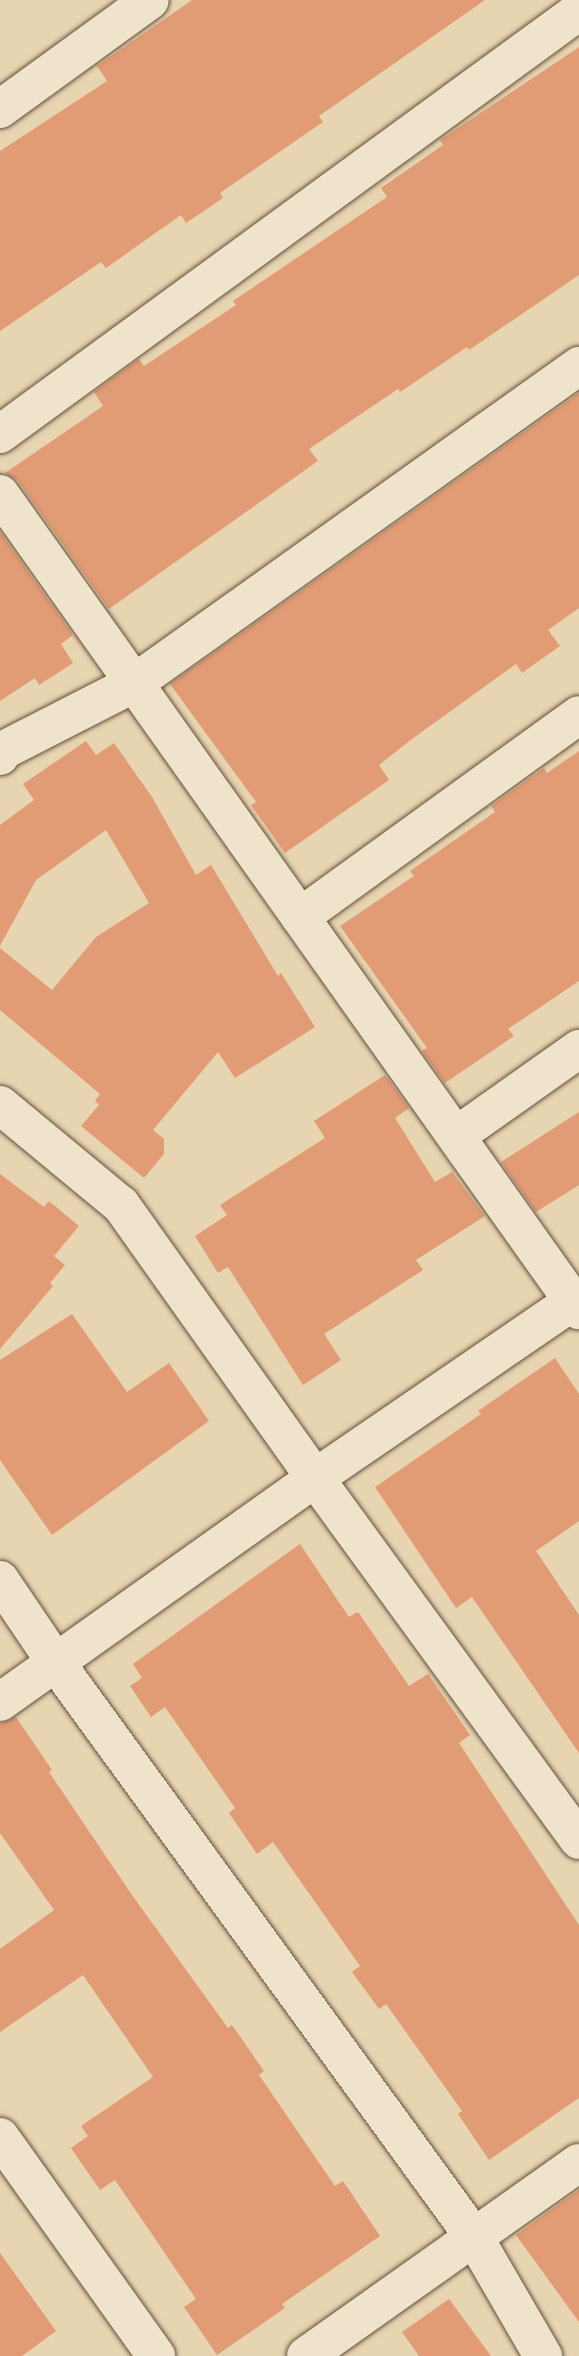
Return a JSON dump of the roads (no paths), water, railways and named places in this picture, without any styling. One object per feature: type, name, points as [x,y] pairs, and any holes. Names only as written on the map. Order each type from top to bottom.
[{"type":"street","points":[[0,109],[150,0]]},
{"type":"street","points":[[0,434],[579,11]]},
{"type":"street","points":[[1,752],[132,684],[579,366]]},
{"type":"street","points":[[0,494],[132,684],[577,1303],[315,1479],[0,1702]]},
{"type":"street","points":[[300,917],[579,715]]},
{"type":"street","points":[[456,1136],[579,1049]]},
{"type":"street","points":[[0,1105],[121,1205],[315,1479],[579,1840]]},
{"type":"street","points":[[0,1580],[56,1664],[474,2237],[543,2356]]},
{"type":"street","points":[[0,2137],[156,2356]]},
{"type":"street","points":[[306,2356],[579,2163]]}]
